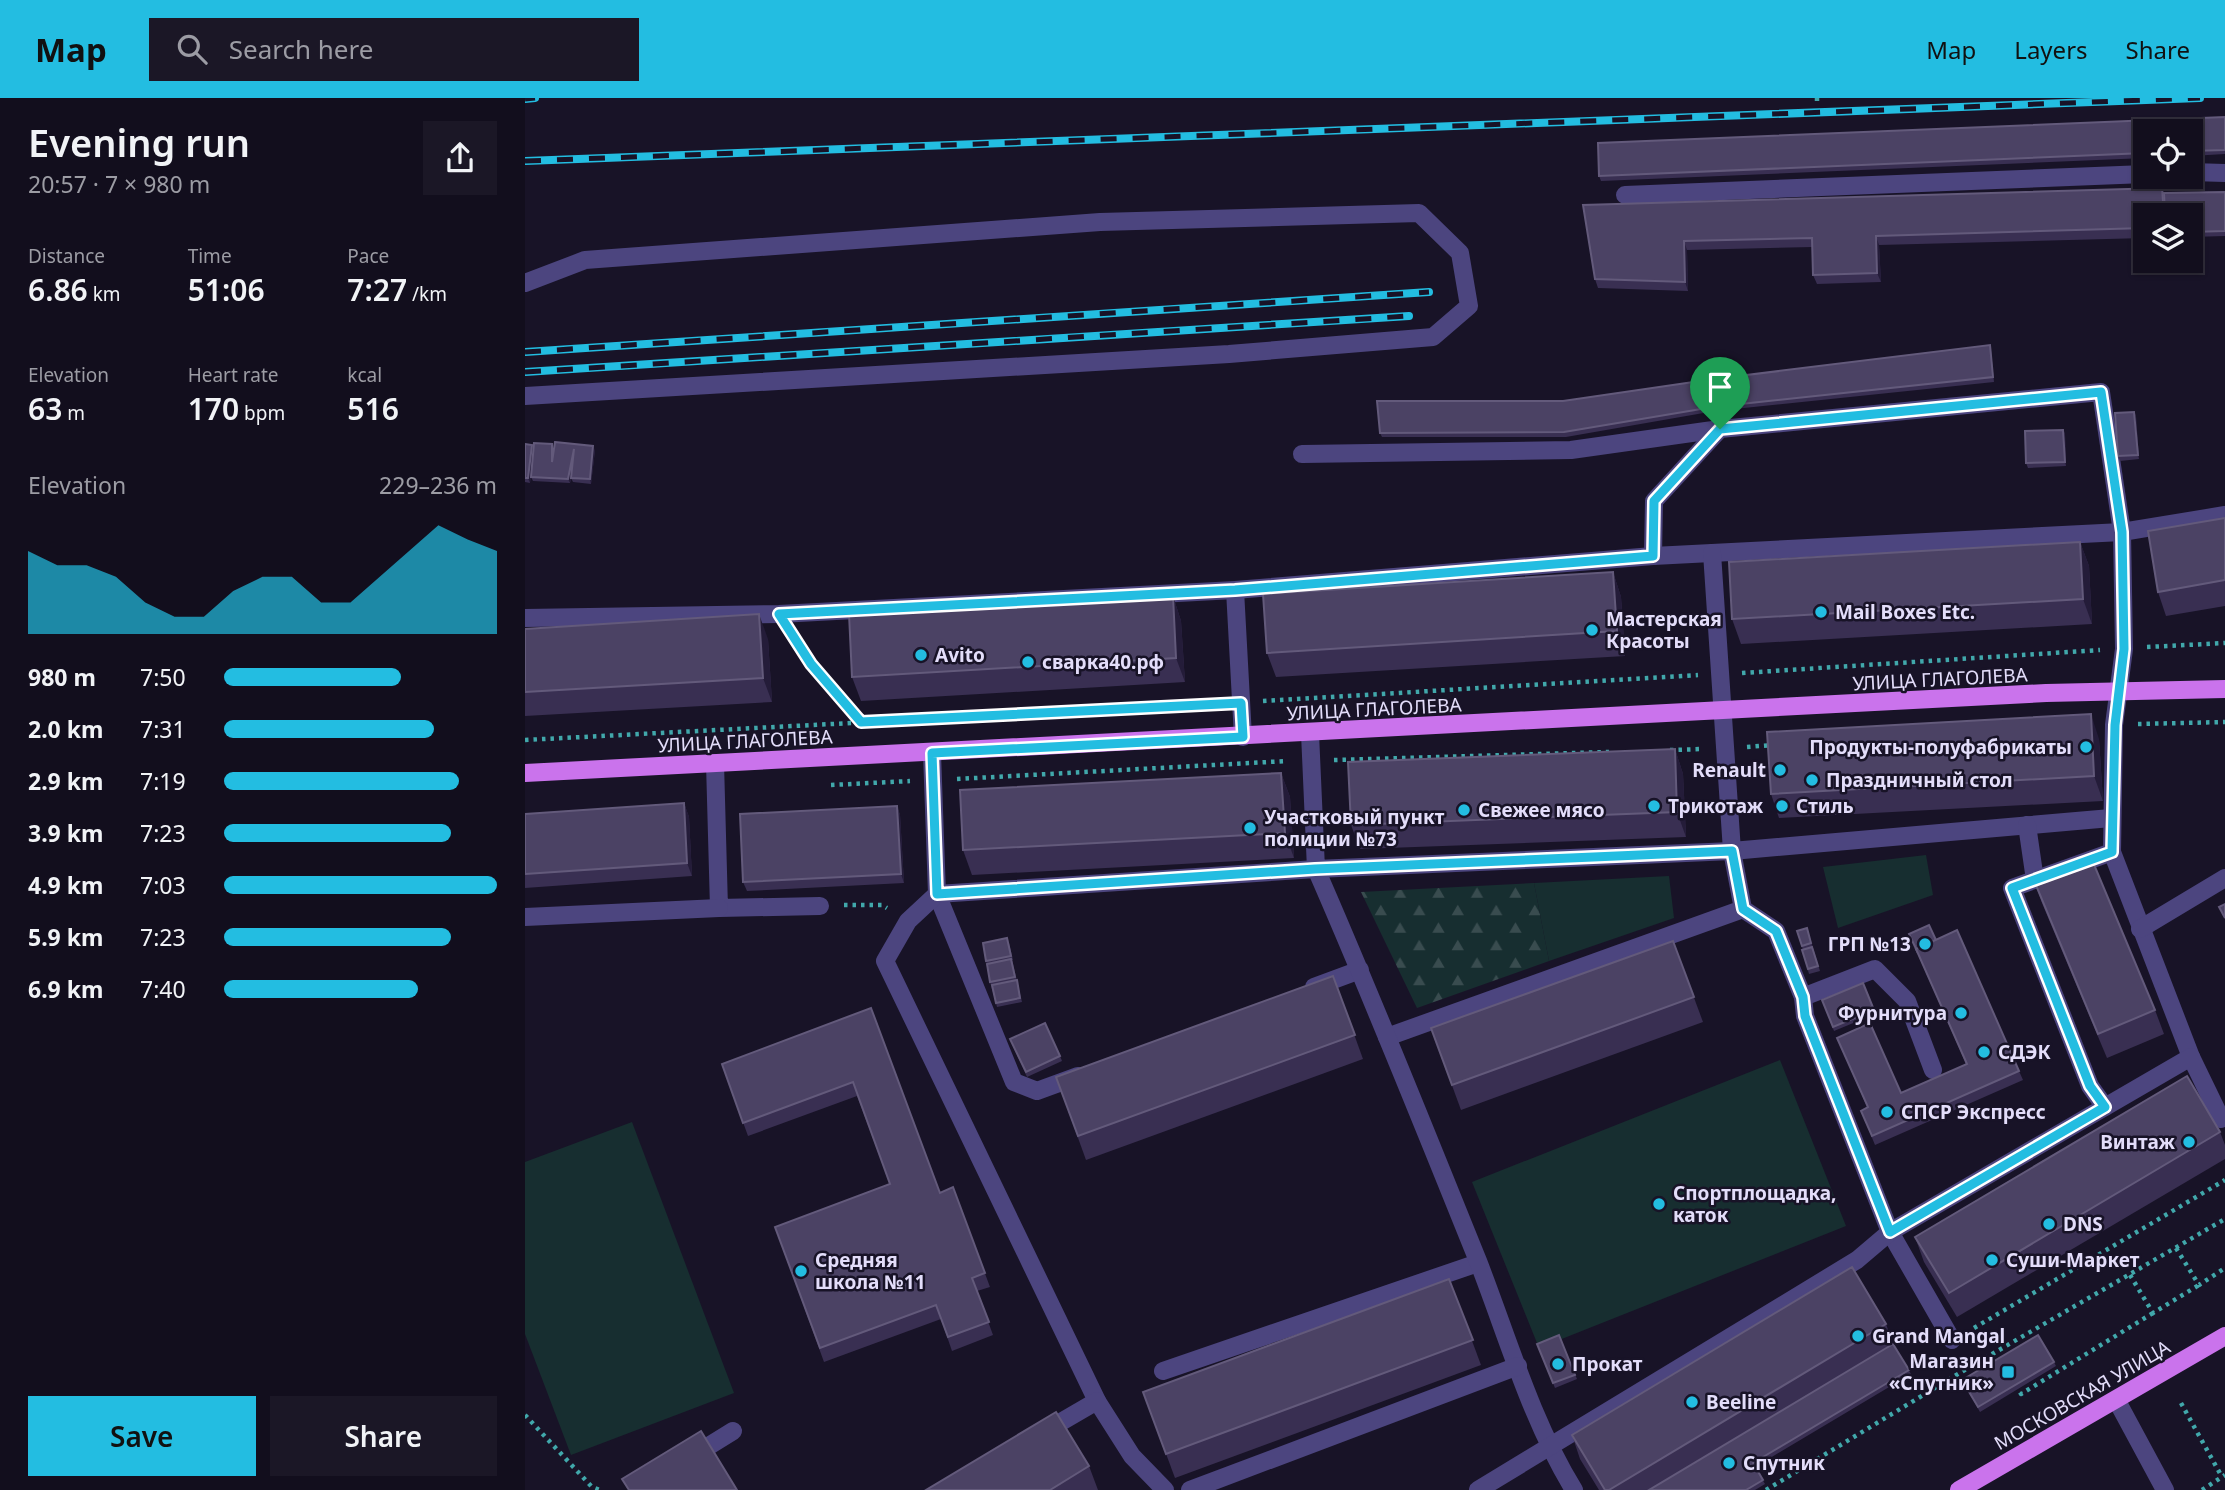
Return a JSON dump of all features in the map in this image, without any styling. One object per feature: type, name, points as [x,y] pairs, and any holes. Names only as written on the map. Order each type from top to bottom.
[{"type":"main road","name":"УЛИЦА ГЛАГОЛЕВА","points":[[525,773],[2120,691],[2225,689]]},
{"type":"main road","name":"МОСКОВСКАЯ УЛИЦА","points":[[1959,1490],[2117,1401],[2225,1336]]},
{"type":"street","points":[[2203,172],[2225,173]]},
{"type":"street","points":[[1625,195],[2133,174]]},
{"type":"street","points":[[525,284],[586,260],[1100,222],[1419,213],[1460,253],[1469,306],[1433,337],[1229,354],[525,396]]},
{"type":"street","points":[[1302,454],[1570,450],[1720,429],[2101,392],[2122,532],[2124,649],[2115,725],[2112,852],[2191,1057],[2221,1119]]},
{"type":"street","points":[[1653,556],[1654,501],[1720,429]]},
{"type":"street","points":[[525,618],[779,614],[1235,590],[1653,556],[2122,532],[2225,515]]},
{"type":"street","points":[[1712,553],[1723,749],[1732,851],[1743,909],[1776,931],[1803,997],[1805,1016],[1890,1232],[1952,1340]]},
{"type":"street","points":[[1235,590],[1243,737]]},
{"type":"street","points":[[1310,733],[1315,869],[1360,970],[1478,1263],[1548,1448],[1574,1490]]},
{"type":"street","points":[[932,753],[937,894],[1014,1082],[1037,1091],[1089,1072]]},
{"type":"street","points":[[715,763],[719,908]]},
{"type":"street","points":[[1165,1490],[1132,1456],[1097,1401],[885,961],[908,921],[937,894],[1315,869],[1732,851],[2112,818]]},
{"type":"street","points":[[2027,825],[2035,880]]},
{"type":"street","points":[[2105,1107],[2090,1086],[2012,888],[2112,852]]},
{"type":"street","points":[[2140,929],[2225,878]]},
{"type":"street","points":[[525,917],[820,906]]},
{"type":"street","points":[[1387,1037],[1743,909]]},
{"type":"street","points":[[1803,997],[1875,969],[1907,1002],[1933,1070]]},
{"type":"street","points":[[1295,994],[1360,970]]},
{"type":"street","points":[[1478,1490],[1857,1260],[1890,1232],[2191,1057]]},
{"type":"street","points":[[1163,1371],[1478,1263]]},
{"type":"street","points":[[1190,1490],[1518,1366]]},
{"type":"street","points":[[1027,1442],[1097,1401]]},
{"type":"street","points":[[2117,1401],[2165,1490]]},
{"type":"street","points":[[674,1468],[733,1431]]},
{"type":"path","points":[[779,614],[811,664],[861,722]]},
{"type":"path","points":[[525,740],[1241,703],[2225,643]]},
{"type":"path","points":[[2115,725],[2225,722]]},
{"type":"path","points":[[1668,750],[1787,744]]},
{"type":"path","points":[[827,785],[1311,760],[1613,752]]},
{"type":"path","points":[[820,906],[882,905],[908,921]]},
{"type":"path","points":[[1968,1368],[1952,1340],[2225,1180]]},
{"type":"path","points":[[1766,1490],[1968,1368],[2224,1221]]},
{"type":"path","points":[[2176,1248],[2199,1285]]},
{"type":"path","points":[[2014,1383],[2021,1394],[2225,1268]]},
{"type":"path","points":[[2130,1275],[2153,1313]]},
{"type":"path","points":[[1996,1352],[2002,1362]]},
{"type":"path","points":[[2181,1403],[2223,1476],[2202,1490]]},
{"type":"path","points":[[525,1416],[592,1487],[600,1490]]},
{"type":"green space","points":[[1926,855],[1933,895],[1838,928],[1823,867]]},
{"type":"green space","points":[[1669,876],[1674,918],[1549,961],[1534,883]]},
{"type":"green space","points":[[1534,883],[1549,961],[1417,1008],[1361,892]]},
{"type":"green space","name":"Спортплощадка, каток","points":[[1780,1060],[1846,1226],[1539,1348],[1472,1182]]},
{"type":"green space","points":[[632,1122],[734,1393],[571,1455],[525,1334],[525,1162]]},
{"type":"building","points":[[2225,117],[2225,150],[2203,151],[2203,119],[2177,119]]},
{"type":"building","points":[[2133,121],[2133,154],[1599,176],[1598,143]]},
{"type":"building","points":[[2133,189],[2162,189],[2163,203],[2133,203],[2133,228],[1876,236],[1877,273],[1813,275],[1812,238],[1684,241],[1685,282],[1595,279],[1583,205]]},
{"type":"building","points":[[2225,192],[2225,231],[2203,232],[2203,203],[2164,203],[2164,193]]},
{"type":"building","points":[[1990,345],[1993,377],[1713,407],[1564,432],[1380,433],[1377,401],[1563,401],[1714,379]]},
{"type":"building","points":[[2134,412],[2138,455],[2118,456],[2115,413]]},
{"type":"building","points":[[2063,430],[2065,462],[2026,463],[2025,431]]},
{"type":"building","points":[[555,442],[593,446],[590,479],[571,478],[574,449],[568,479],[531,477],[534,443],[552,444],[552,462]]},
{"type":"building","points":[[525,444],[532,445],[528,478],[525,478]]},
{"type":"building","points":[[2225,518],[2225,580],[2158,592],[2148,531]]},
{"type":"building","points":[[2080,542],[2083,599],[1732,619],[1729,562]]},
{"type":"building","points":[[1613,572],[1617,631],[1267,653],[1263,594]]},
{"type":"building","points":[[1173,596],[1176,658],[852,677],[849,614]]},
{"type":"building","points":[[759,614],[763,678],[525,692],[525,629]]},
{"type":"building","points":[[2091,714],[2094,776],[1771,794],[1767,732]]},
{"type":"building","points":[[1675,749],[1677,812],[1351,825],[1348,762]]},
{"type":"building","points":[[1281,773],[1285,833],[963,850],[960,790]]},
{"type":"building","points":[[684,803],[687,863],[525,874],[525,814]]},
{"type":"building","points":[[897,806],[901,874],[743,882],[740,814]]},
{"type":"building","points":[[2090,855],[2155,1010],[2098,1034],[2033,878]]},
{"type":"building","points":[[2225,904],[2225,918],[2219,907]]},
{"type":"building","points":[[1929,925],[1936,940],[1916,949],[1909,934]]},
{"type":"building","points":[[1807,928],[1811,943],[1802,946],[1797,931]]},
{"type":"building","points":[[1957,930],[2019,1071],[1872,1136],[1861,1111],[1868,1107],[1837,1038],[1870,1023],[1901,1093],[1967,1064],[1916,949]]},
{"type":"building","points":[[1007,938],[1011,956],[986,961],[983,943]]},
{"type":"building","points":[[1673,941],[1694,997],[1452,1085],[1431,1028]]},
{"type":"building","points":[[1812,947],[1818,966],[1808,969],[1802,950]]},
{"type":"building","points":[[1011,959],[1015,977],[990,982],[987,964]]},
{"type":"building","points":[[1333,976],[1355,1035],[1078,1136],[1056,1077]]},
{"type":"building","points":[[1017,980],[1020,998],[996,1003],[992,985]]},
{"type":"building","points":[[1863,983],[1874,1010],[1833,1027],[1822,1000]]},
{"type":"building","points":[[871,1008],[940,1193],[953,1187],[985,1273],[972,1278],[989,1322],[948,1337],[936,1305],[820,1348],[775,1227],[890,1184],[853,1082],[743,1123],[722,1064]]},
{"type":"building","points":[[1045,1023],[1060,1056],[1026,1072],[1010,1039]]},
{"type":"building","points":[[2187,1076],[2220,1132],[1949,1293],[1915,1237]]},
{"type":"building","points":[[1852,1267],[1886,1324],[1605,1490],[1572,1435]]},
{"type":"building","points":[[1449,1279],[1473,1340],[1166,1454],[1143,1392]]},
{"type":"building","name":"Прокат","points":[[1559,1335],[1575,1375],[1553,1383],[1537,1344]]},
{"type":"building","points":[[2038,1335],[2054,1362],[1978,1407],[1962,1380]]},
{"type":"building","points":[[1893,1344],[1909,1370],[1753,1463],[1763,1480],[1746,1490],[1649,1490]]},
{"type":"building","points":[[1056,1412],[1089,1466],[1050,1490],[926,1490]]},
{"type":"building","points":[[701,1431],[737,1490],[629,1490],[622,1479]]},
{"type":"railway","points":[[525,99],[535,98]]},
{"type":"railway","points":[[525,161],[2200,98]]},
{"type":"railway","points":[[525,352],[1429,292]]},
{"type":"railway","points":[[525,372],[1409,316]]},
{"type":"place","name":"Mail Boxes Etc.","points":[[1821,612]]},
{"type":"place","name":"Мастерская Красоты","points":[[1592,630]]},
{"type":"place","name":"Avito","points":[[921,655]]},
{"type":"place","name":"сварка40.рф","points":[[1028,662]]},
{"type":"place","name":"Продукты-полуфабрикаты","points":[[2086,747]]},
{"type":"place","name":"Renault","points":[[1780,770]]},
{"type":"place","name":"Праздничный стол","points":[[1812,780]]},
{"type":"place","name":"Трикотаж","points":[[1654,806]]},
{"type":"place","name":"Стиль","points":[[1782,806]]},
{"type":"place","name":"Свежее мясо","points":[[1464,810]]},
{"type":"place","name":"Участковый пункт полиции №73","points":[[1250,828]]},
{"type":"place","name":"ГРП №13","points":[[1925,944]]},
{"type":"place","name":"Фурнитура","points":[[1961,1013]]},
{"type":"place","name":"СДЭК","points":[[1984,1052]]},
{"type":"place","name":"СПСР Экспресс","points":[[1887,1112]]},
{"type":"place","name":"Винтаж","points":[[2189,1142]]},
{"type":"place","name":"Спортплощадка, каток","points":[[1659,1204]]},
{"type":"place","name":"DNS","points":[[2049,1224]]},
{"type":"place","name":"Суши-Маркет","points":[[1992,1260]]},
{"type":"place","name":"Средняя школа №11","points":[[801,1271]]},
{"type":"place","name":"Grand Mangal","points":[[1858,1336]]},
{"type":"place","name":"Прокат","points":[[1558,1364]]},
{"type":"place","name":"Магазин «Спутник»","points":[[2008,1372]]},
{"type":"place","name":"Beeline","points":[[1692,1402]]},
{"type":"place","name":"Спутник","points":[[1729,1463]]},
{"type":"route","points":[[2101,392],[2122,532],[2124,649],[2115,725],[2112,852],[2012,888],[2090,1086],[2105,1107],[1890,1232],[1805,1016],[1803,997],[1776,931],[1743,909],[1732,851],[1315,869],[937,894],[932,753],[1243,737],[1241,703],[861,722],[811,664],[779,614],[1235,590],[1653,556],[1654,501],[1720,429],[2101,392]]}]
